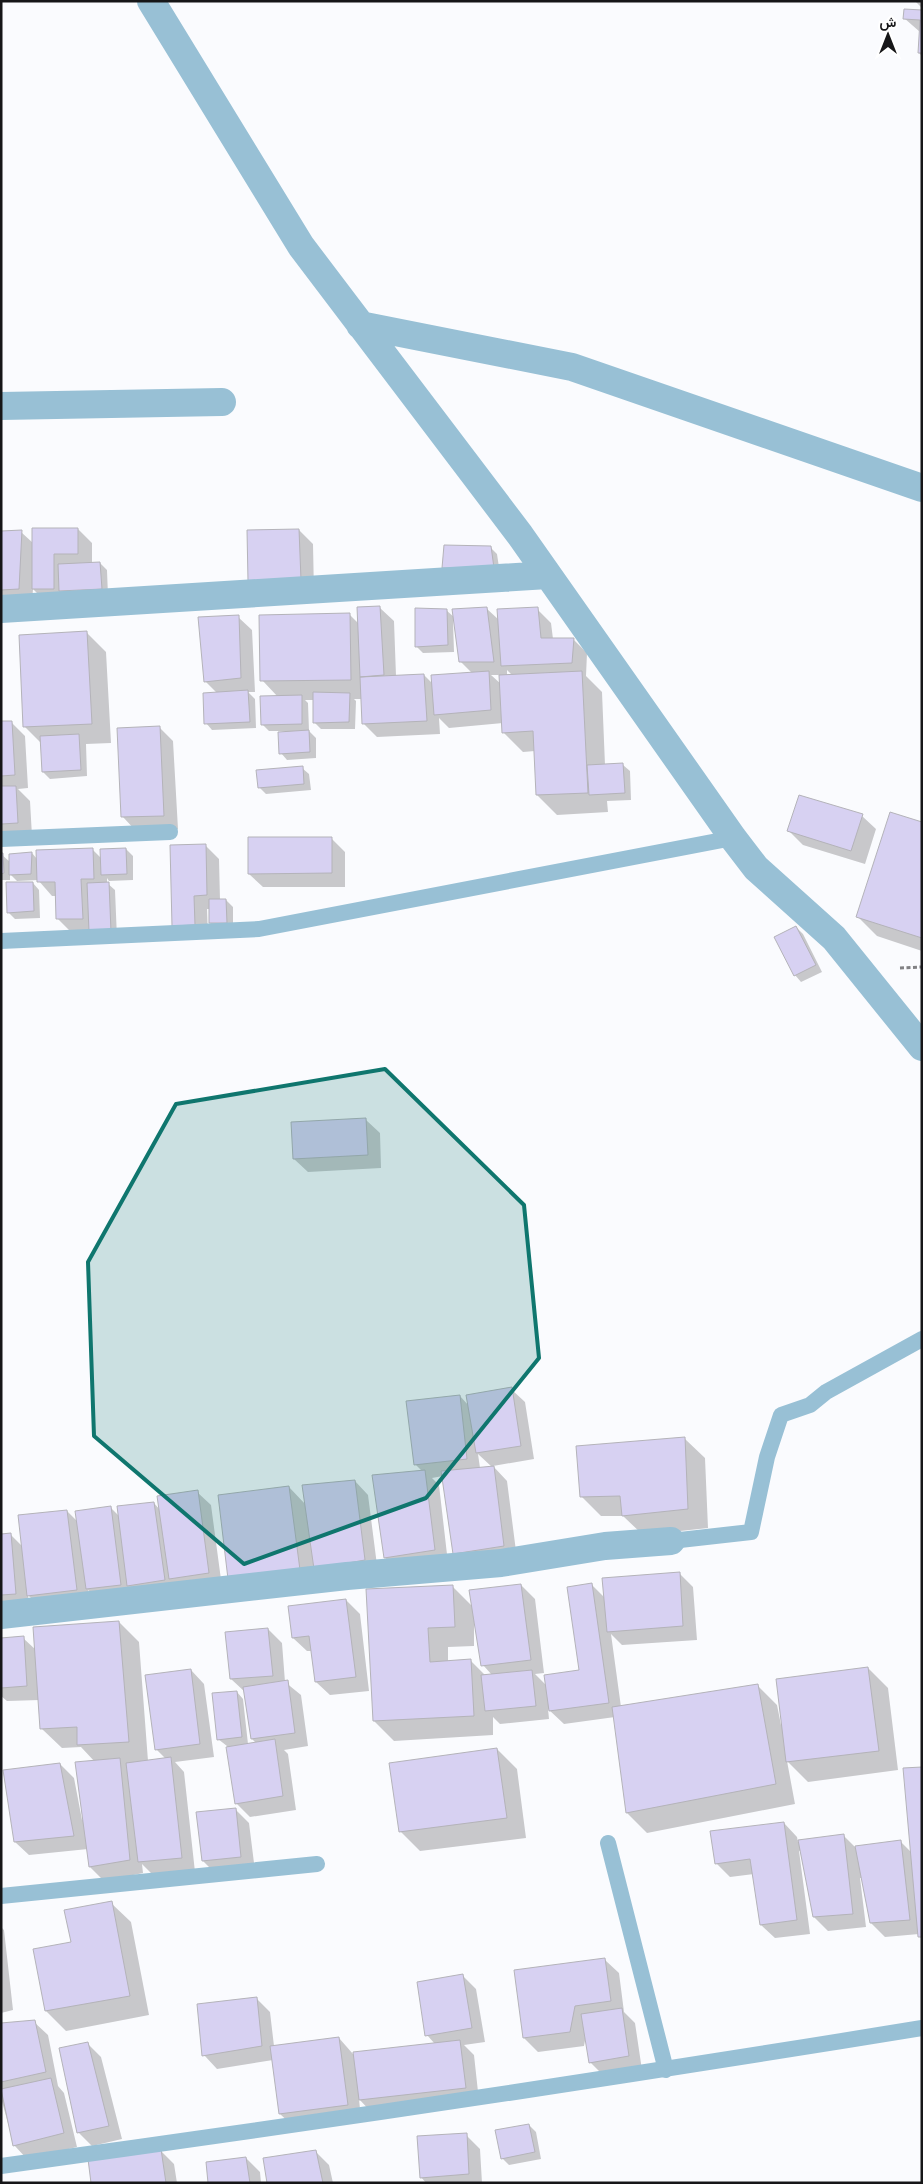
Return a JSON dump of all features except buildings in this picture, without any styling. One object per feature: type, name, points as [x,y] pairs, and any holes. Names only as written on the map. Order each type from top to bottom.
[{"type":"street","points":[[151,1],[301,246],[520,535],[733,838],[756,868],[834,938],[922,1047]]},
{"type":"street","points":[[360,325],[572,367],[922,488]]},
{"type":"street","points":[[1,406],[222,402]]},
{"type":"street","points":[[1,609],[548,575]]},
{"type":"street","points":[[1,1615],[347,1576],[501,1563],[605,1546],[671,1541]]},
{"type":"lane","points":[[1,839],[170,832]]},
{"type":"lane","points":[[1,942],[260,929],[733,838]]},
{"type":"lane","points":[[671,1541],[751,1532],[767,1456],[780,1415],[810,1405],[826,1392],[922,1339]]},
{"type":"lane","points":[[608,1843],[666,2070]]},
{"type":"lane","points":[[1,1896],[316,1864]]},
{"type":"lane","points":[[1,2166],[666,2070],[922,2028]]},
{"type":"highlighted area","points":[[385,1069],[524,1205],[539,1358],[426,1498],[244,1564],[94,1436],[88,1262],[176,1104]]}]
